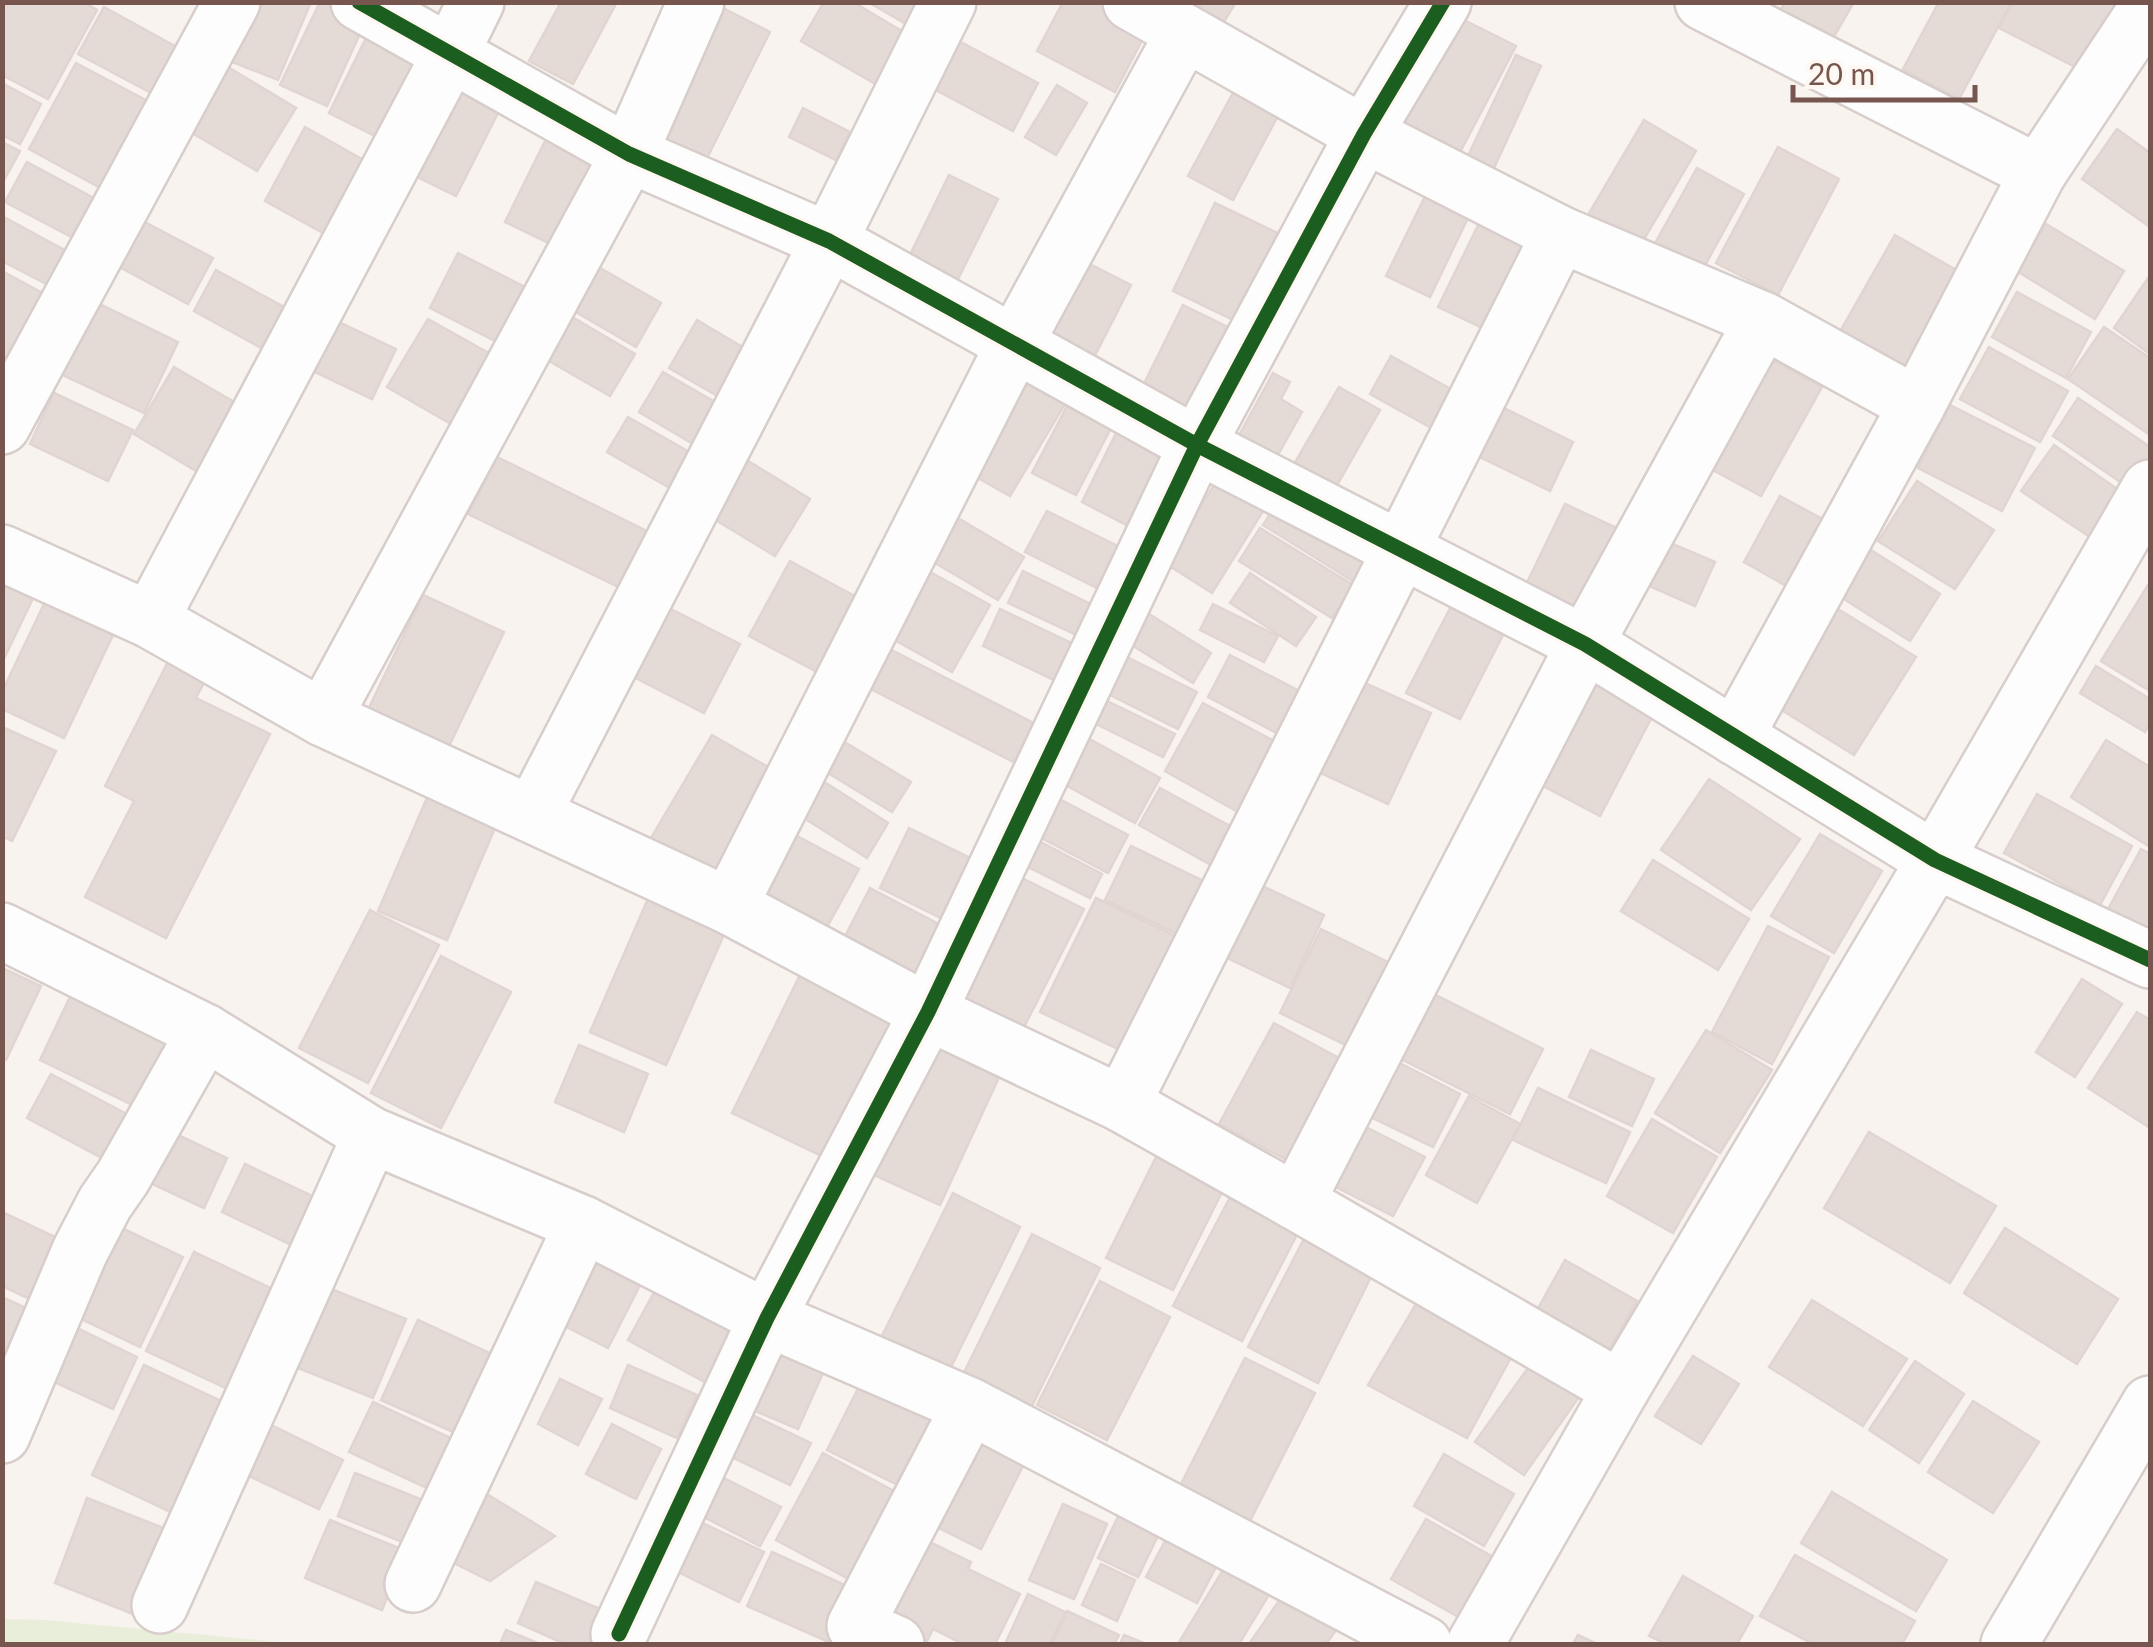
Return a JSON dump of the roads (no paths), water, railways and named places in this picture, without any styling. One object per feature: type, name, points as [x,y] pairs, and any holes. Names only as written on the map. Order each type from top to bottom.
[{"type":"street","points":[[2,426],[232,2]]},
{"type":"street","points":[[359,2],[629,154],[829,241],[1197,446],[1585,644],[1935,860],[2150,960]]},
{"type":"street","points":[[150,620],[476,2]]},
{"type":"street","points":[[323,718],[629,154],[696,2]]},
{"type":"street","points":[[534,814],[948,2]]},
{"type":"street","points":[[1131,2],[1364,134],[1560,234],[1762,320],[1917,405]]},
{"type":"street","points":[[619,1634],[768,1318],[928,1012],[1197,446],[1364,134],[1443,2]]},
{"type":"street","points":[[1702,2],[2038,174]]},
{"type":"street","points":[[1734,736],[1917,405],[2038,174],[2150,4]]},
{"type":"street","points":[[729,906],[1015,344],[1184,33]]},
{"type":"street","points":[[1122,1104],[1560,234]]},
{"type":"street","points":[[1296,1202],[1585,644],[1762,320]]},
{"type":"street","points":[[1474,1644],[2150,488]]},
{"type":"street","points":[[2,553],[150,620],[323,718],[729,906],[928,1012],[1122,1104],[1621,1389]]},
{"type":"street","points":[[4,934],[204,1032],[371,1136],[583,1224],[768,1318],[970,1406],[1424,1644]]},
{"type":"street","points":[[2,1435],[80,1251],[204,1032]]},
{"type":"street","points":[[160,1605],[371,1136]]},
{"type":"street","points":[[413,1584],[583,1224]]},
{"type":"street","points":[[2008,1644],[2150,1404]]},
{"type":"street","points":[[896,1644],[854,1626],[970,1406]]}]
